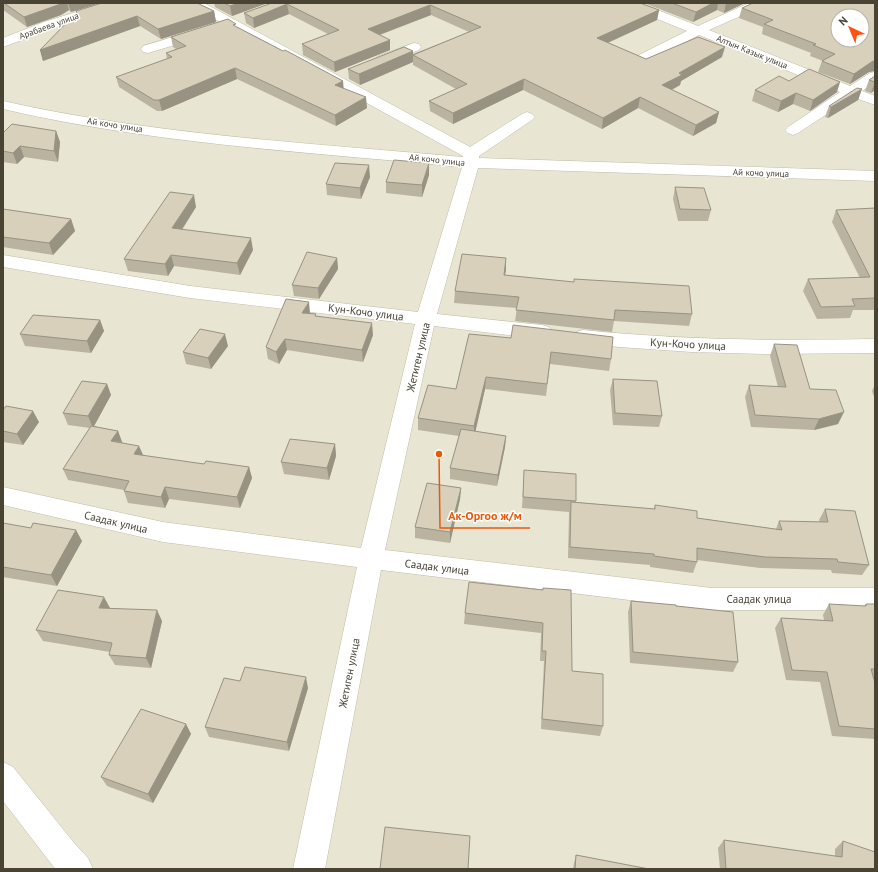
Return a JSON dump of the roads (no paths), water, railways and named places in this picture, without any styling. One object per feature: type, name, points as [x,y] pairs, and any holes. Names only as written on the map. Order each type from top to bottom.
[{"type":"street","name":"Арабаева улица","points":[[3,43],[49,25],[118,3]]},
{"type":"street","points":[[195,3],[238,20],[342,76],[471,159],[527,117]]},
{"type":"street","name":"Алтын Казык улица","points":[[629,3],[875,101]]},
{"type":"street","points":[[638,61],[697,31],[757,4]]},
{"type":"street","points":[[148,49],[238,20]]},
{"type":"street","points":[[371,64],[414,47]]},
{"type":"street","points":[[793,130],[875,76]]},
{"type":"street","name":"Ай кочо улица","points":[[3,105],[47,115],[184,136],[471,159],[875,176]]},
{"type":"street","name":"Жетиген улица","points":[[309,869],[371,559],[426,319],[471,159]]},
{"type":"street","name":"Кун-Кочо улица","points":[[3,262],[190,292],[625,342],[779,348],[875,346]]},
{"type":"street","name":"Саадак улица","points":[[3,496],[163,532],[371,559],[712,599],[875,599]]},
{"type":"street","points":[[3,777],[64,855],[78,869]]},
{"type":"place","name":"Ак-Оргоо ж/м","points":[[439,454]]}]
